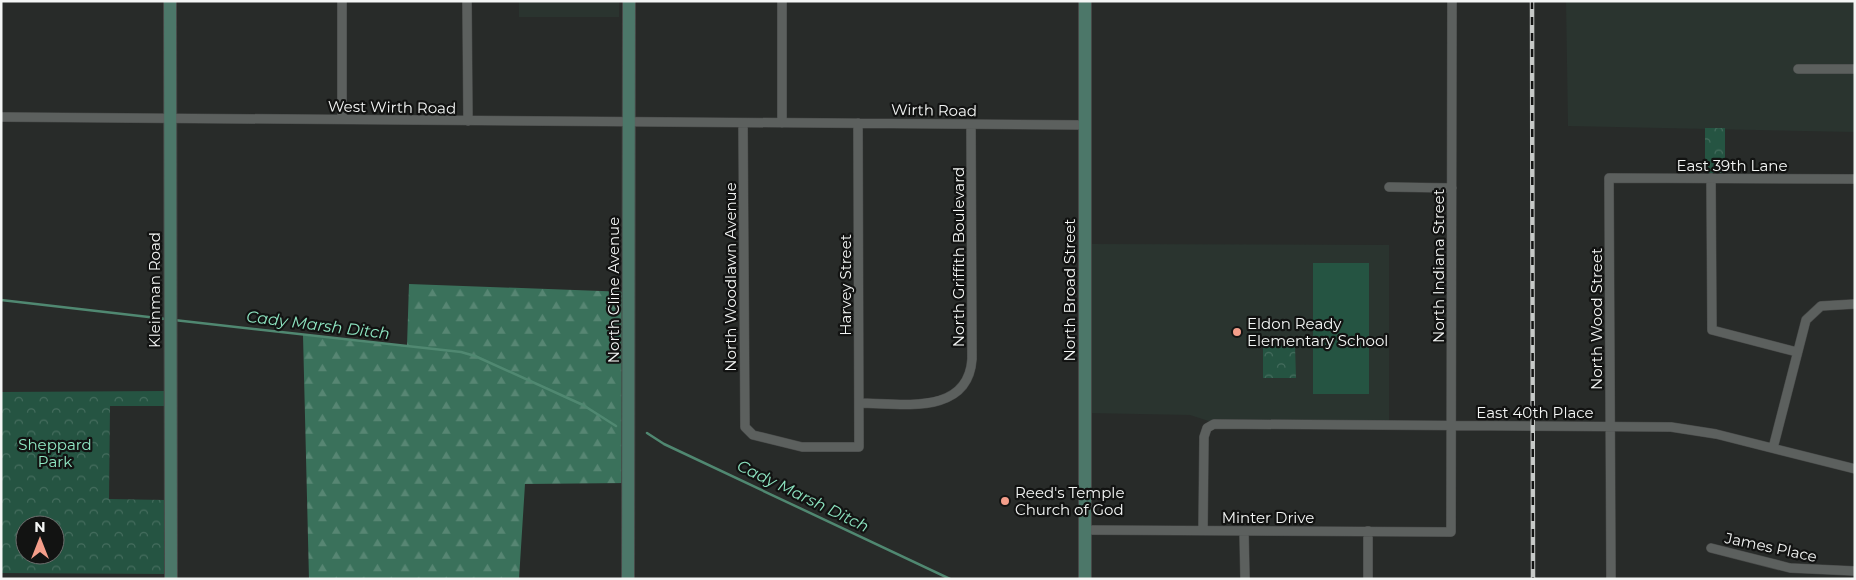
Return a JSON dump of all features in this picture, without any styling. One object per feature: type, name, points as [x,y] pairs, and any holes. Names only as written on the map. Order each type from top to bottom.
[{"type":"street","name":"Kleinman Road","points":[[170,1],[171,579]]},
{"type":"street","points":[[342,1],[342,120]]},
{"type":"street","points":[[468,1],[468,121]]},
{"type":"street","points":[[782,1],[782,123]]},
{"type":"street","name":"North Broad Street","points":[[1085,1],[1085,579]]},
{"type":"street","name":"North Indiana Street","points":[[1451,532],[1452,1]]},
{"type":"street","name":"North Cline Avenue","points":[[628,579],[629,2]]},
{"type":"street","points":[[1798,69],[1855,70]]},
{"type":"street","name":"West Wirth Road","points":[[1,118],[782,123]]},
{"type":"street","name":"North Woodlawn Avenue","points":[[743,123],[744,423],[746,430],[752,435],[802,447],[859,448]]},
{"type":"street","name":"Wirth Road","points":[[782,123],[1085,125]]},
{"type":"street","name":"Harvey Street","points":[[858,123],[859,448]]},
{"type":"street","name":"North Griffith Boulevard","points":[[859,403],[940,402],[962,387],[969,375],[972,359],[971,125]]},
{"type":"street","name":"East 39th Lane","points":[[1609,178],[1855,179]]},
{"type":"street","name":"North Wood Street","points":[[1609,178],[1611,579]]},
{"type":"street","points":[[1711,178],[1712,330],[1797,352]]},
{"type":"street","points":[[1389,187],[1452,188]]},
{"type":"street","points":[[1773,448],[1806,320],[1815,310],[1828,304],[1855,304]]},
{"type":"street","name":"East 40th Place","points":[[1203,530],[1204,437],[1210,426],[1610,426],[1688,429],[1855,469]]},
{"type":"street","name":"Minter Drive","points":[[1085,530],[1451,532]]},
{"type":"street","points":[[1244,531],[1245,579]]},
{"type":"street","points":[[1368,531],[1368,579]]},
{"type":"street","name":"James Place","points":[[1711,548],[1790,568],[1855,571]]},
{"type":"shaded area","points":[[519,1],[619,1],[619,17],[519,17]]},
{"type":"shaded area","points":[[1566,1],[1855,1],[1855,132],[1568,126]]},
{"type":"shaded area","name":"Eldon Ready Elementary School","points":[[1085,244],[1389,245],[1389,425],[1218,424],[1190,415],[1086,413]]},
{"type":"green space","points":[[1705,128],[1725,128],[1725,173],[1705,173]]},
{"type":"green space","points":[[1313,263],[1369,263],[1369,394],[1313,394]]},
{"type":"green space","points":[[409,284],[628,292],[629,483],[525,484],[519,579],[309,579],[303,335],[407,346]]},
{"type":"green space","points":[[1263,345],[1295,345],[1296,378],[1263,378]]},
{"type":"green space","name":"Sheppard Park","points":[[166,391],[166,406],[110,406],[109,499],[166,500],[166,574],[1,573],[1,392]]},
{"type":"waterway","name":"Cady Marsh Ditch","points":[[1,300],[166,319]]},
{"type":"waterway","name":"Cady Marsh Ditch","points":[[174,320],[461,352],[475,356],[583,405],[616,426]]},
{"type":"waterway","name":"Cady Marsh Ditch","points":[[647,433],[664,444],[950,579]]},
{"type":"railway","points":[[1532,1],[1533,579]]},
{"type":"place","name":"Eldon Ready Elementary School","points":[[1237,332]]},
{"type":"place","name":"Reed's Temple Church of God","points":[[1005,501]]}]
